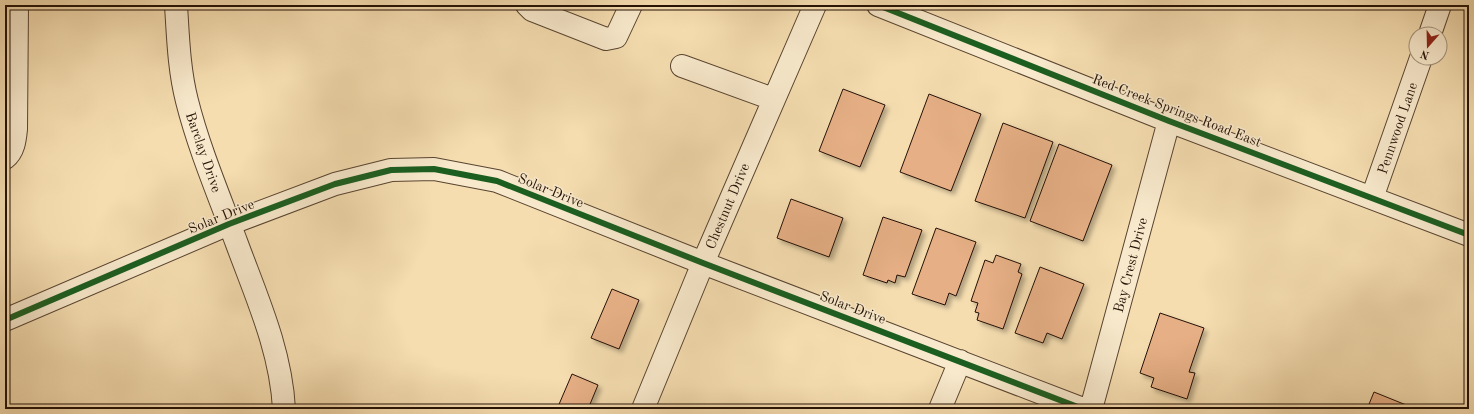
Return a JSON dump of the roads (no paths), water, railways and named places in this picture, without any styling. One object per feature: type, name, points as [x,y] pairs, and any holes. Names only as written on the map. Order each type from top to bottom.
[{"type":"street","points":[[5,158],[9,155],[14,143],[11,114],[17,5]]},
{"type":"street","name":"Barclay Drive","points":[[176,5],[178,52],[187,101],[272,338],[283,386],[284,409]]},
{"type":"street","points":[[527,5],[532,10],[606,39],[616,37],[631,5]]},
{"type":"street","name":"Chestnut Drive","points":[[642,409],[773,99],[815,5]]},
{"type":"street","name":"Red Creek Springs Road East","points":[[878,5],[1169,121],[1469,235]]},
{"type":"street","points":[[1433,26],[1440,5]]},
{"type":"street","points":[[682,66],[773,99]]},
{"type":"street","name":"Pennwood Lane","points":[[1372,198],[1418,66]]},
{"type":"street","name":"Bay Crest Drive","points":[[1091,409],[1169,121]]},
{"type":"street","name":"Solar Drive","points":[[5,320],[230,224],[335,184],[391,170],[434,169],[497,181],[703,263],[1083,409]]},
{"type":"street","points":[[940,409],[960,361]]}]
